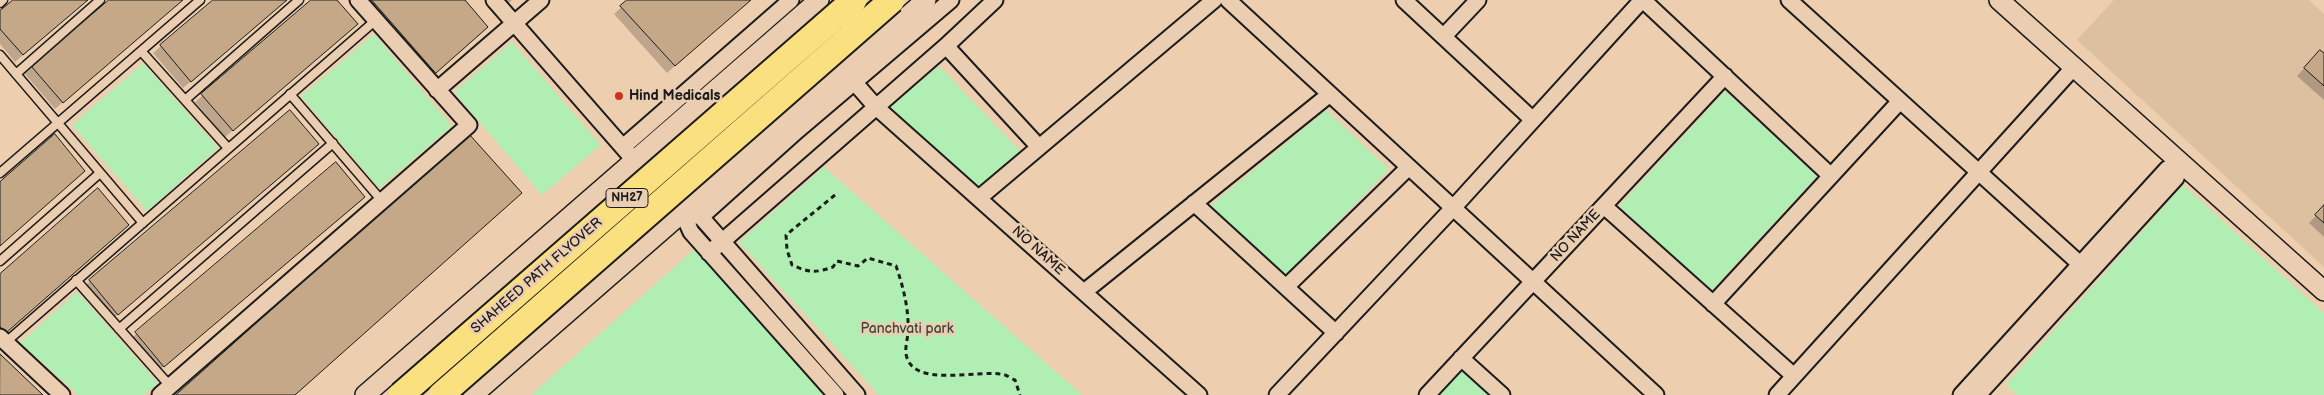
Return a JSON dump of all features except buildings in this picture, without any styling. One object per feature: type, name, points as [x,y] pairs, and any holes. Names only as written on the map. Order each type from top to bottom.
[{"type":"highway","name":"SHAHEED PATH FLYOVER","points":[[401,395],[854,0]]},
{"type":"highway","name":"SHAHEED PATH FLYOVER","points":[[441,395],[892,0]]},
{"type":"street","points":[[165,391],[469,125],[358,0]]},
{"type":"street","points":[[494,0],[682,212],[691,232],[836,395]]},
{"type":"street","points":[[437,90],[541,0]]},
{"type":"street","points":[[365,395],[629,154],[791,0]]},
{"type":"street","points":[[629,154],[819,0]]},
{"type":"street","points":[[473,395],[926,0]]},
{"type":"street","points":[[701,217],[951,0]]},
{"type":"street","points":[[709,252],[946,46],[995,0]]},
{"type":"street","points":[[979,198],[1214,0]]},
{"type":"street","points":[[1228,0],[1656,395]]},
{"type":"street","points":[[1404,0],[1533,120]]},
{"type":"street","points":[[1444,36],[1478,0]]},
{"type":"street","points":[[1277,395],[1453,208],[1643,0],[1831,176]]},
{"type":"street","points":[[1789,0],[2080,264]]},
{"type":"street","points":[[1999,0],[2324,291]]},
{"type":"street","points":[[946,46],[1039,148]]},
{"type":"street","points":[[1777,395],[2074,67]]},
{"type":"street","name":"NO NAME","points":[[1427,395],[1725,76]]},
{"type":"street","name":"NO NAME","points":[[855,82],[876,107],[1199,395]]},
{"type":"street","points":[[1084,292],[1330,94]]},
{"type":"street","points":[[1713,304],[1900,101]]},
{"type":"street","points":[[1961,395],[2167,169],[2181,162]]},
{"type":"street","points":[[1978,395],[2176,178],[2181,162]]},
{"type":"street","points":[[1286,287],[1409,168]]},
{"type":"street","points":[[1194,203],[1336,333]]},
{"type":"street","points":[[1604,206],[1794,376]]},
{"type":"street","points":[[682,212],[701,217],[857,395]]},
{"type":"street","points":[[3,340],[62,395]]},
{"type":"street","points":[[1461,358],[1502,395]]},
{"type":"lane","points":[[16,74],[100,0]]},
{"type":"lane","points":[[0,173],[200,0]]},
{"type":"lane","points":[[185,100],[299,0]]},
{"type":"lane","points":[[3,340],[143,223],[376,20]]},
{"type":"lane","points":[[141,51],[228,148]]},
{"type":"lane","points":[[0,55],[143,223]]},
{"type":"lane","points":[[290,94],[382,201]]},
{"type":"lane","points":[[119,329],[333,144]]},
{"type":"lane","points":[[0,261],[100,173]]},
{"type":"lane","points":[[76,280],[119,329],[165,391]]},
{"type":"path","points":[[836,195],[786,235],[786,250],[792,265],[808,272],[819,272],[833,267],[837,261],[858,266],[868,258],[896,266],[904,291],[908,330],[906,355],[911,366],[922,373],[938,375],[1004,375],[1015,380],[1020,395]]},
{"type":"shaded area","points":[[2114,0],[2309,0],[2324,14],[2324,267],[2077,40]]},
{"type":"green space","points":[[374,34],[452,126],[379,188],[301,96]]},
{"type":"green space","points":[[512,42],[601,145],[542,195],[454,92]]},
{"type":"green space","points":[[143,63],[218,148],[147,211],[72,125]]},
{"type":"green space","points":[[939,66],[1022,153],[979,187],[890,107]]},
{"type":"green space","points":[[1725,91],[1817,176],[1711,291],[1619,206]]},
{"type":"green space","points":[[1326,110],[1389,169],[1284,277],[1210,206]]},
{"type":"green space","name":"Panchvati park","points":[[824,167],[1082,395],[879,395],[739,242]]},
{"type":"green space","points":[[2183,185],[2324,313],[2324,395],[2017,395],[2006,384]]},
{"type":"green space","points":[[695,249],[823,395],[531,395]]},
{"type":"green space","points":[[77,292],[158,383],[143,395],[79,395],[20,343]]},
{"type":"green space","points":[[1460,368],[1490,395],[1435,395]]},
{"type":"place","name":"Hind Medicals","points":[[619,96]]}]
